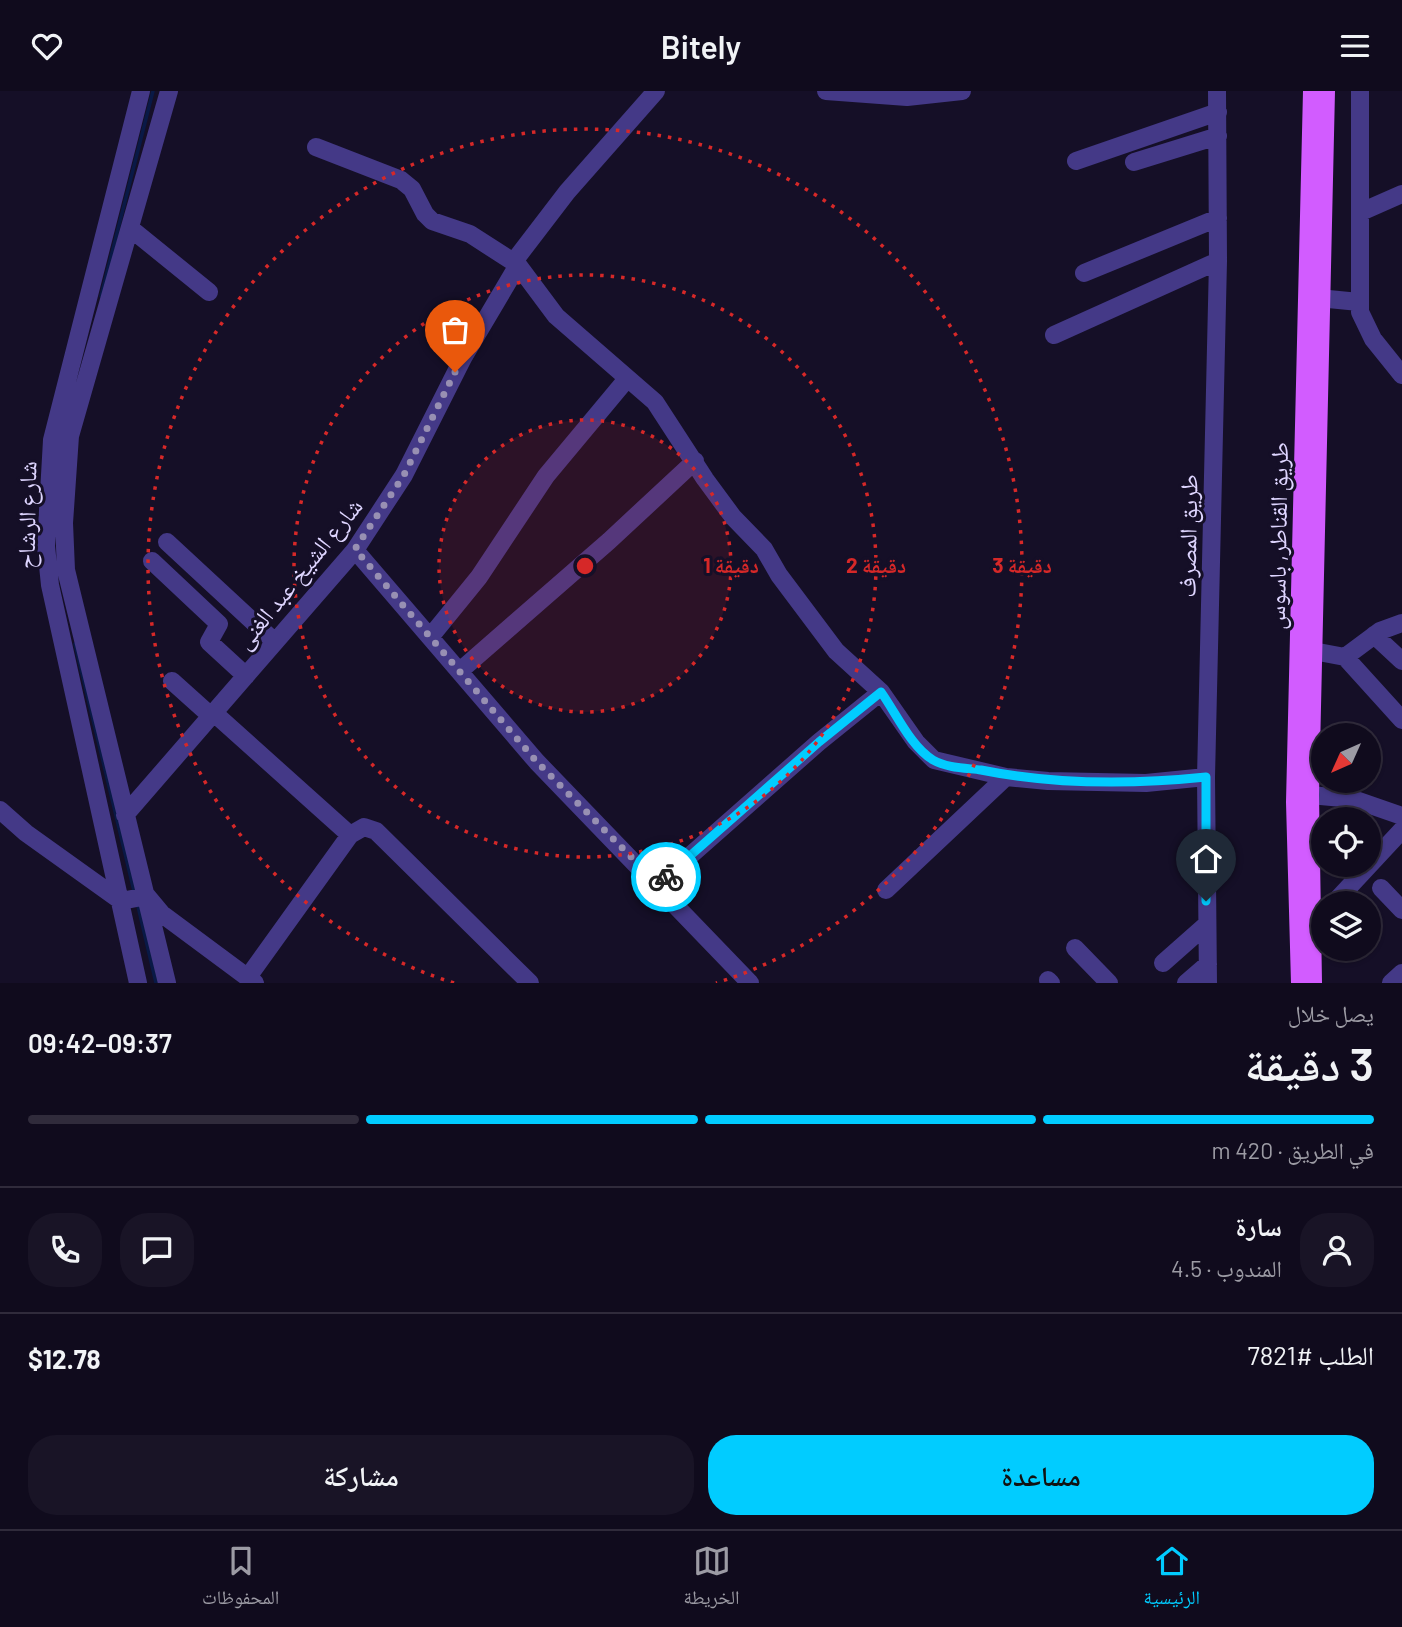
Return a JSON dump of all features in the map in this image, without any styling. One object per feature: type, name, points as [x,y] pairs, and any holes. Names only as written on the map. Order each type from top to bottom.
[{"type":"main road","name":"طريق القناطر, باسوس","points":[[1312,91],[1315,298],[1310,795],[1316,891]]},
{"type":"main road","name":"طريق القناطر, باسوس","points":[[1300,983],[1295,801],[1326,91]]},
{"type":"main road","name":"طريق القناطر, باسوس","points":[[1312,983],[1313,961]]},
{"type":"street","name":"شارع الرشاح","points":[[138,983],[50,585],[46,545],[50,458],[56,419],[96,278],[99,250],[141,91]]},
{"type":"street","name":"شارع الرشاح","points":[[167,983],[66,570],[64,523],[69,436],[169,91]]},
{"type":"street","name":"شارع الشيخ عبد الغنى","points":[[125,815],[355,549],[404,475],[463,358],[518,265],[515,260],[567,192],[643,109],[656,91]]},
{"type":"street","points":[[826,91],[907,97],[962,91]]},
{"type":"street","name":"طريق المصرف","points":[[1208,983],[1206,777],[1218,261],[1217,91]]},
{"type":"street","points":[[1360,91],[1359,302],[1373,339],[1402,375]]},
{"type":"street","points":[[1076,161],[1218,112]]},
{"type":"street","points":[[1134,162],[1218,135]]},
{"type":"street","points":[[316,146],[401,180],[412,189],[432,221],[470,234],[518,265],[556,316],[626,380],[655,402],[712,489],[764,549],[779,575],[836,651],[881,692],[916,742],[934,760],[1006,777],[1093,783],[1146,783],[1206,777]]},
{"type":"street","points":[[1361,212],[1402,194]]},
{"type":"street","points":[[1084,273],[1218,218]]},
{"type":"street","points":[[130,228],[209,292]]},
{"type":"street","points":[[1054,335],[1218,261]]},
{"type":"street","points":[[1315,298],[1359,302]]},
{"type":"street","points":[[431,636],[479,577],[546,476],[626,380]]},
{"type":"street","points":[[461,670],[601,549],[695,461]]},
{"type":"street","points":[[167,542],[275,642]]},
{"type":"street","points":[[355,549],[537,762],[658,884],[750,983]]},
{"type":"street","points":[[152,561],[219,624],[209,642],[246,675]]},
{"type":"street","points":[[1345,657],[1374,635],[1402,623]]},
{"type":"street","points":[[1374,635],[1402,661]]},
{"type":"street","points":[[1312,651],[1345,657],[1402,720]]},
{"type":"street","points":[[172,681],[349,835]]},
{"type":"street","points":[[658,884],[819,742],[881,692]]},
{"type":"street","points":[[886,890],[1006,777]]},
{"type":"street","points":[[1310,795],[1353,799],[1402,816]]},
{"type":"street","points":[[0,798],[119,893]]},
{"type":"street","points":[[0,810],[26,833],[119,893],[147,895],[162,913],[251,980],[349,835],[364,827],[376,831],[530,983]]},
{"type":"street","points":[[1345,891],[1402,831]]},
{"type":"street","points":[[1381,888],[1402,910]]},
{"type":"street","points":[[1163,963],[1206,925]]},
{"type":"street","points":[[1075,948],[1109,983]]},
{"type":"street","points":[[1186,983],[1208,964]]},
{"type":"street","points":[[1391,983],[1402,973]]},
{"type":"waterway","points":[[101,296],[153,91]]},
{"type":"waterway","points":[[75,644],[134,891]]},
{"type":"waterway","points":[[137,902],[156,983]]},
{"type":"way so far","points":[[455,372],[404,475],[355,549],[537,762],[658,884],[666,877]]},
{"type":"route","points":[[666,877],[819,742],[881,692],[926,754],[943,764],[1006,777],[1066,782],[1146,783],[1206,777],[1206,901]]}]
